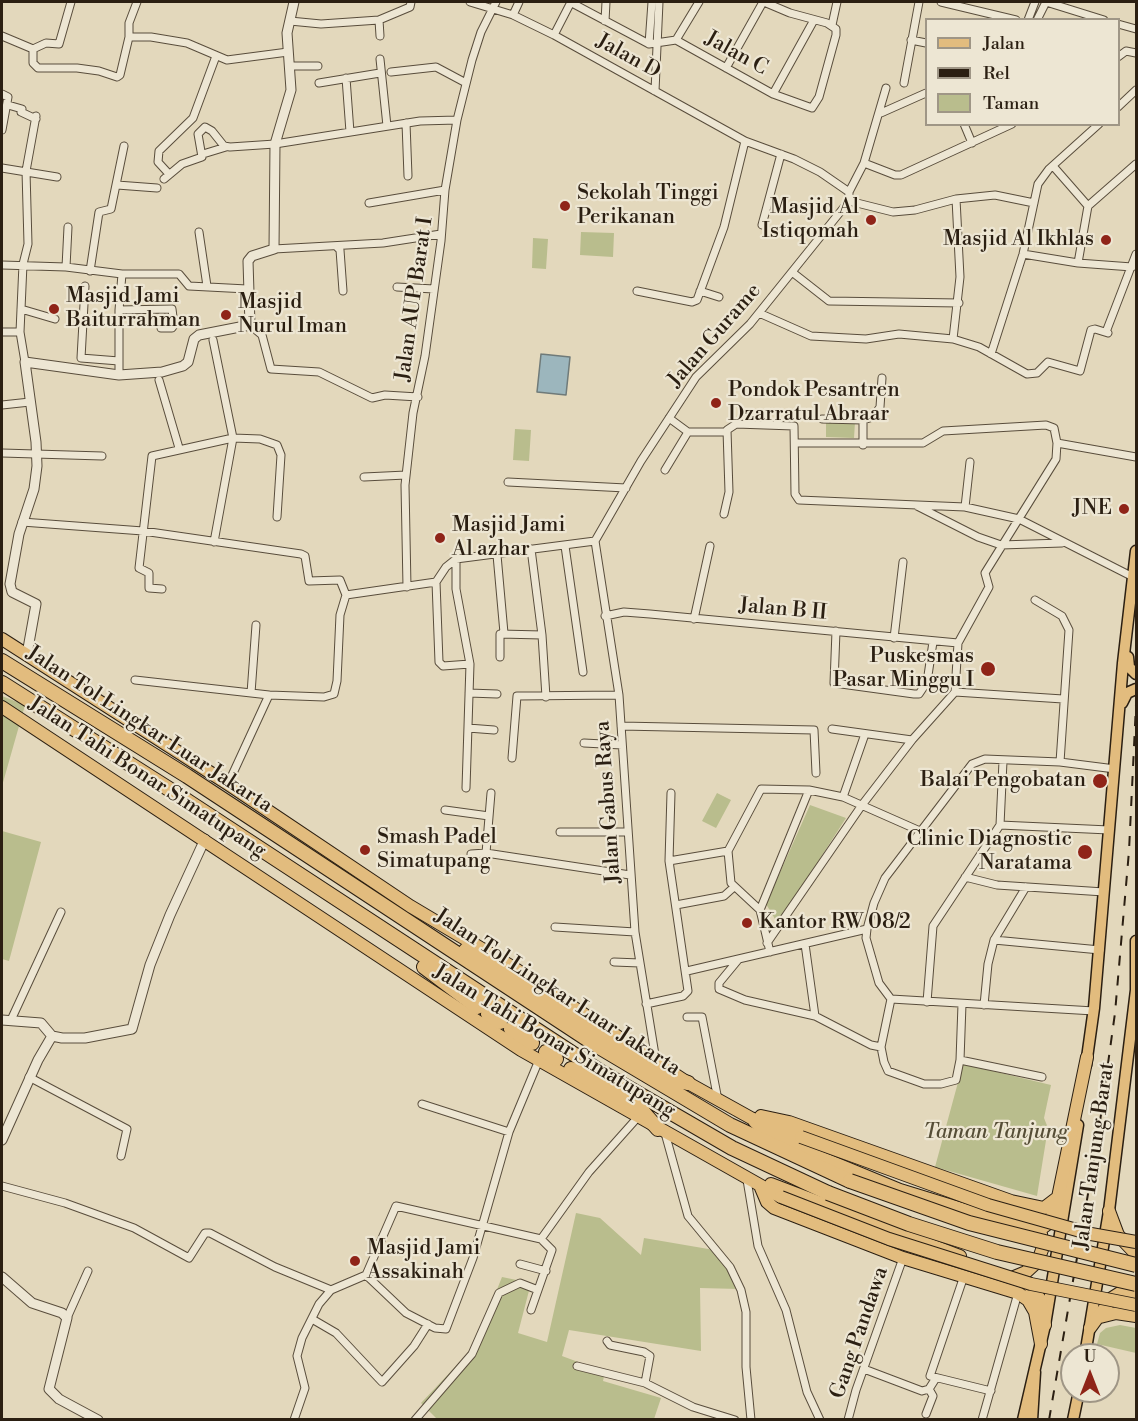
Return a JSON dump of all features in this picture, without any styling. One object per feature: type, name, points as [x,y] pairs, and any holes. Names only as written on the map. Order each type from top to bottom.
[{"type":"highway","name":"Jalan Tahi Bonar Simatupang","points":[[2,639],[228,784],[410,906],[514,968],[688,1083],[751,1118],[988,1205],[1091,1234],[1136,1254]]},
{"type":"highway","name":"Jalan Tol Lingkar Luar Jakarta","points":[[2,661],[187,776],[357,890],[599,1047],[692,1104],[780,1150],[850,1180],[969,1223],[1136,1254]]},
{"type":"highway","name":"Jalan Tol Lingkar Luar Jakarta","points":[[2,683],[611,1078],[732,1148],[828,1193],[909,1224],[997,1252],[1137,1284]]},
{"type":"highway","name":"Jalan Tahi Bonar Simatupang","points":[[2,706],[456,1008],[547,1057],[638,1117],[761,1188],[889,1239],[1030,1284],[1137,1305]]},
{"type":"highway","points":[[315,886],[324,898],[531,1043]]},
{"type":"highway","points":[[357,890],[374,894],[504,973],[662,1075],[688,1083]]},
{"type":"highway","points":[[1039,1230],[1052,1219],[1059,1196],[1087,1058]]},
{"type":"highway","points":[[571,1069],[643,1112],[662,1131]]},
{"type":"highway","points":[[751,1118],[766,1115],[789,1122],[984,1193],[1041,1208],[1051,1206],[1059,1196]]},
{"type":"highway","points":[[751,1118],[765,1132],[786,1143],[900,1190],[1039,1230]]},
{"type":"highway","points":[[747,1180],[754,1177],[884,1229],[1019,1275],[1029,1283],[1040,1299],[1045,1325]]},
{"type":"highway","points":[[761,1188],[767,1202],[774,1208],[903,1258],[1017,1293],[1028,1300],[1035,1312],[1041,1344]]},
{"type":"highway","points":[[984,1193],[1018,1225]]},
{"type":"highway","points":[[1109,1211],[1118,1235],[1136,1254],[1123,1263],[1118,1272],[1118,1282],[1123,1291]]},
{"type":"highway","points":[[981,1281],[1019,1275],[1031,1268],[1041,1256],[1043,1241],[1039,1230]]},
{"type":"highway","points":[[1093,1323],[1107,1302],[1123,1291],[1137,1294]]},
{"type":"highway","points":[[1093,1323],[1116,1313],[1137,1316]]},
{"type":"main road","points":[[1137,551],[1128,662],[1131,670],[1137,674]]},
{"type":"main road","points":[[1023,1419],[1029,1384],[1035,1369],[1045,1325],[1064,1223],[1094,1008],[1109,830],[1135,578]]},
{"type":"main road","points":[[1094,1008],[1101,978],[1122,702],[1127,693],[1137,689]]},
{"type":"main road","points":[[1136,996],[1137,941]]},
{"type":"main road","name":"Jalan Tanjung Barat","points":[[1088,1343],[1109,1211],[1134,1030],[1137,990]]},
{"type":"main road","points":[[1032,1419],[1036,1388],[1035,1369]]},
{"type":"main road","points":[[1073,1419],[1076,1403]]},
{"type":"street","points":[[2,36],[33,49],[45,44],[59,44],[71,2]]},
{"type":"street","points":[[33,49],[33,63],[38,68],[99,70],[116,77],[120,75],[129,37],[129,22],[137,2]]},
{"type":"street","points":[[274,249],[275,144],[290,97],[287,33],[294,2]]},
{"type":"street","points":[[290,21],[321,24],[379,20],[410,7],[411,2]]},
{"type":"street","name":"Jalan D","points":[[470,2],[494,5],[554,35],[654,88],[745,141],[820,172],[849,192]]},
{"type":"street","points":[[513,15],[519,2]]},
{"type":"street","points":[[554,35],[570,2],[652,44]]},
{"type":"street","points":[[605,21],[606,2]]},
{"type":"street","points":[[652,2],[654,88]]},
{"type":"street","points":[[652,44],[659,2]]},
{"type":"street","points":[[676,40],[699,2]]},
{"type":"street","points":[[726,68],[764,2],[832,25],[837,2]]},
{"type":"street","points":[[904,83],[919,2]]},
{"type":"street","points":[[941,2],[1008,18]]},
{"type":"street","points":[[1030,18],[1035,2]]},
{"type":"street","points":[[1038,18],[1046,2],[1098,18]]},
{"type":"street","name":"Jalan AUP Barat I","points":[[250,325],[262,334],[271,369],[320,372],[372,398],[385,395],[418,397],[434,289],[445,190],[457,120],[481,32],[494,5]]},
{"type":"street","points":[[379,20],[380,36]]},
{"type":"street","points":[[773,94],[814,20]]},
{"type":"street","points":[[1120,24],[1137,30]]},
{"type":"street","name":"Jalan C","points":[[652,44],[676,40],[773,94],[813,108],[819,99],[836,35],[832,25]]},
{"type":"street","points":[[129,37],[151,37],[187,43],[216,56],[233,60],[288,52]]},
{"type":"street","points":[[911,40],[925,43]]},
{"type":"street","points":[[1120,56],[1128,50],[1137,53]]},
{"type":"street","points":[[216,56],[193,118],[159,151],[158,162],[166,176],[203,154],[226,147],[275,144],[406,123],[457,120]]},
{"type":"street","points":[[380,59],[382,92],[386,98],[384,108],[387,126]]},
{"type":"street","points":[[289,66],[318,66]]},
{"type":"street","points":[[391,72],[436,67],[466,83]]},
{"type":"street","points":[[319,83],[380,73]]},
{"type":"street","points":[[346,78],[350,132]]},
{"type":"street","points":[[886,88],[881,113],[864,163],[849,192],[849,201],[875,208],[904,211],[956,199],[995,195],[1034,203]]},
{"type":"street","points":[[1120,106],[1137,90]]},
{"type":"street","points":[[2,94],[8,97],[2,130]]},
{"type":"street","points":[[881,113],[925,94]]},
{"type":"street","points":[[8,105],[22,109],[21,112],[36,117],[26,171],[28,244],[23,264],[20,332],[37,454],[34,489],[22,522],[10,584],[12,592],[36,604],[27,654]]},
{"type":"street","points":[[406,123],[408,176]]},
{"type":"street","points":[[965,126],[972,143]]},
{"type":"street","points":[[864,163],[895,175],[901,174],[1008,126]]},
{"type":"street","points":[[991,354],[1023,254],[1038,184],[1053,166],[1097,126]]},
{"type":"street","points":[[203,154],[198,134],[205,127],[226,147]]},
{"type":"street","points":[[637,291],[693,302],[697,300],[724,227],[745,141]]},
{"type":"street","points":[[90,271],[99,212],[111,209],[124,146]]},
{"type":"street","points":[[762,225],[781,154]]},
{"type":"street","points":[[1078,264],[1088,206],[1137,164]]},
{"type":"street","points":[[1053,166],[1088,206]]},
{"type":"street","points":[[2,168],[57,177]]},
{"type":"street","points":[[117,186],[157,188]]},
{"type":"street","points":[[369,203],[445,190]]},
{"type":"street","points":[[953,339],[959,303],[960,277],[956,199]]},
{"type":"street","name":"Jalan Gurame","points":[[595,541],[696,376],[760,314],[849,201]]},
{"type":"street","points":[[66,267],[68,227]]},
{"type":"street","points":[[199,232],[207,286]]},
{"type":"street","points":[[25,362],[119,375],[162,372],[183,366],[191,356],[195,339],[201,333],[250,325],[247,289],[248,261],[252,256],[274,249],[336,246],[441,234]]},
{"type":"street","points":[[336,246],[340,250],[343,291]]},
{"type":"street","points":[[1023,254],[1078,264],[1132,267]]},
{"type":"street","points":[[760,314],[811,336],[866,339],[899,334],[953,339],[1010,363],[1024,374],[1037,373],[1048,362],[1080,371],[1091,330],[1107,332],[1137,254]]},
{"type":"street","points":[[2,265],[66,267],[122,274],[179,274],[189,286],[247,289]]},
{"type":"street","points":[[794,273],[829,301],[959,303]]},
{"type":"street","points":[[119,375],[118,310],[122,274]]},
{"type":"street","points":[[85,286],[81,358],[119,362]]},
{"type":"street","points":[[397,287],[434,289]]},
{"type":"street","points":[[700,291],[719,297]]},
{"type":"street","points":[[21,309],[55,319]]},
{"type":"street","points":[[118,310],[172,309],[174,325],[160,328]]},
{"type":"street","points":[[2,332],[20,332]]},
{"type":"street","points":[[213,340],[233,438],[214,542]]},
{"type":"street","points":[[822,419],[863,420],[873,417],[880,407],[882,378]]},
{"type":"street","points":[[159,380],[178,448]]},
{"type":"street","points":[[407,587],[406,475],[413,413],[418,397]]},
{"type":"street","points":[[2,405],[30,402]]},
{"type":"street","points":[[671,420],[686,430],[726,432],[736,424],[794,426],[795,494],[799,500],[965,507],[1019,519],[1135,578]]},
{"type":"street","points":[[863,420],[863,445]]},
{"type":"street","points":[[767,943],[862,804],[912,740],[955,692],[958,643],[989,587],[985,573],[1056,459],[1057,443],[1056,432],[1052,427],[1046,426],[943,431],[923,443],[863,445],[795,443]]},
{"type":"street","points":[[665,470],[686,430]]},
{"type":"street","points":[[724,514],[729,492],[726,432]]},
{"type":"street","points":[[162,589],[149,588],[149,573],[139,569],[152,456],[178,448],[233,438],[267,441],[277,445],[281,450],[277,517]]},
{"type":"street","points":[[1057,443],[1137,457]]},
{"type":"street","points":[[2,453],[102,456]]},
{"type":"street","points":[[965,507],[970,462]]},
{"type":"street","points":[[364,477],[406,475]]},
{"type":"street","points":[[508,482],[626,488]]},
{"type":"street","points":[[912,504],[978,537],[1001,545],[1063,543]]},
{"type":"street","points":[[22,522],[143,531],[303,555],[309,581],[340,580],[346,595],[340,615],[338,681],[334,694],[324,698],[269,695],[135,680]]},
{"type":"street","points":[[470,664],[443,666],[439,663],[436,582],[446,567],[456,559],[595,541]]},
{"type":"street","name":"Jalan Gabus Raya","points":[[595,541],[626,726],[622,745],[635,932],[656,1061]]},
{"type":"street","points":[[566,546],[583,672]]},
{"type":"street","points":[[694,619],[710,546]]},
{"type":"street","points":[[531,549],[542,635],[546,697]]},
{"type":"street","points":[[497,555],[504,633]]},
{"type":"street","points":[[456,559],[456,589],[470,664],[466,788]]},
{"type":"street","points":[[894,638],[903,562]]},
{"type":"street","points":[[346,595],[436,582]]},
{"type":"street","points":[[1035,600],[1062,616],[1069,630],[1060,762]]},
{"type":"street","name":"Jalan B II","points":[[607,615],[624,612],[958,643]]},
{"type":"street","points":[[251,693],[256,625]]},
{"type":"street","points":[[836,631],[834,683],[903,693],[919,694],[924,688],[930,674],[933,642]]},
{"type":"street","points":[[500,657],[499,637],[504,633],[542,635]]},
{"type":"street","points":[[955,692],[1063,699]]},
{"type":"street","points":[[470,693],[497,694]]},
{"type":"street","points":[[512,758],[517,696],[619,694]]},
{"type":"street","points":[[228,784],[269,695]]},
{"type":"street","points":[[626,726],[812,730],[816,732],[816,773]]},
{"type":"street","points":[[468,728],[494,730]]},
{"type":"street","points":[[832,729],[912,740]]},
{"type":"street","points":[[843,797],[865,734]]},
{"type":"street","points":[[584,743],[622,745]]},
{"type":"street","points":[[1094,1008],[984,1005],[891,999],[879,983],[866,938],[878,891],[972,764],[986,759],[1060,762],[1115,769]]},
{"type":"street","points":[[927,1002],[933,926],[1000,825],[1003,761]]},
{"type":"street","points":[[760,910],[730,883],[728,851],[761,789],[809,790],[843,797],[921,831]]},
{"type":"street","points":[[770,952],[760,910],[809,790]]},
{"type":"street","points":[[648,1004],[686,994],[687,971],[669,861],[671,792]]},
{"type":"street","points":[[486,854],[491,793]]},
{"type":"street","points":[[445,810],[489,816]]},
{"type":"street","points":[[1000,825],[1109,830]]},
{"type":"street","points":[[560,832],[628,832]]},
{"type":"street","points":[[61,912],[6,1020],[41,1023],[52,1036],[75,1039],[134,1028],[150,965],[205,839]]},
{"type":"street","points":[[669,861],[728,851]]},
{"type":"street","points":[[471,854],[486,854],[630,875]]},
{"type":"street","points":[[965,877],[982,882],[1026,887],[1104,892]]},
{"type":"street","points":[[676,905],[724,896],[734,887]]},
{"type":"street","points":[[984,1005],[988,964],[994,940],[1016,908],[1026,887]]},
{"type":"street","points":[[555,927],[635,932]]},
{"type":"street","points":[[687,971],[867,929]]},
{"type":"street","points":[[994,940],[1100,950]]},
{"type":"street","points":[[805,944],[815,1016]]},
{"type":"street","points":[[740,959],[719,983],[719,989],[753,1002],[815,1016],[871,1045],[881,1047]]},
{"type":"street","points":[[614,962],[640,963]]},
{"type":"street","points":[[891,999],[881,1047],[888,1071],[924,1084],[941,1084],[956,1080],[960,1060],[962,1004]]},
{"type":"street","points":[[687,1017],[702,1017],[718,1100]]},
{"type":"street","points":[[2,1140],[29,1077],[52,1036]]},
{"type":"street","points":[[366,1275],[405,1313],[428,1324],[446,1329],[481,1227],[508,1132],[547,1057]]},
{"type":"street","points":[[960,1060],[1042,1077]]},
{"type":"street","points":[[29,1077],[127,1129],[121,1156]]},
{"type":"street","points":[[422,1104],[508,1132]]},
{"type":"street","points":[[541,1239],[589,1172],[638,1117]]},
{"type":"street","points":[[662,1131],[688,1216],[730,1267],[741,1290],[746,1312],[751,1419]]},
{"type":"street","points":[[747,1180],[758,1246],[786,1310],[807,1392],[820,1419]]},
{"type":"street","points":[[2,1186],[65,1203],[134,1228],[189,1258],[204,1235],[210,1233],[275,1267],[332,1290]]},
{"type":"street","points":[[294,1419],[305,1388],[297,1351],[319,1304],[332,1290],[366,1275],[396,1206],[541,1239],[552,1250],[531,1310]]},
{"type":"street","name":"Gang Pandawa","points":[[848,1419],[903,1258]]},
{"type":"street","points":[[520,1264],[546,1270]]},
{"type":"street","points":[[88,1271],[67,1318],[49,1389],[59,1399],[98,1419]]},
{"type":"street","points":[[964,1276],[930,1376],[991,1391]]},
{"type":"street","points":[[2,1277],[32,1303],[62,1313],[67,1318]]},
{"type":"street","points":[[415,1419],[472,1354],[499,1293],[520,1284],[538,1290]]},
{"type":"street","points":[[982,1419],[1017,1293]]},
{"type":"street","points":[[312,1319],[336,1333],[382,1382],[414,1346],[428,1324]]},
{"type":"street","points":[[608,1341],[610,1345],[644,1352],[650,1356],[645,1383]]},
{"type":"street","points":[[577,1366],[645,1383],[693,1407],[735,1419]]},
{"type":"street","points":[[864,1369],[918,1390],[930,1389]]},
{"type":"street","points":[[930,1389],[936,1378]]},
{"type":"street","points":[[926,1414],[933,1396],[930,1389]]},
{"type":"green space","points":[[581,232],[614,233],[613,257],[580,255]]},
{"type":"green space","points":[[533,238],[548,239],[546,269],[532,268]]},
{"type":"green space","points":[[826,421],[855,422],[854,438],[826,437]]},
{"type":"green space","points":[[515,429],[531,430],[529,461],[513,460]]},
{"type":"green space","points":[[2,696],[25,705],[2,786]]},
{"type":"green space","points":[[717,793],[731,800],[716,828],[702,821]]},
{"type":"green space","points":[[810,805],[846,818],[778,924],[766,904]]},
{"type":"green space","points":[[2,831],[41,842],[9,961],[2,959]]},
{"type":"green space","name":"Taman Tanjung","points":[[963,1064],[1051,1085],[1044,1118],[1048,1128],[1037,1196],[935,1167]]},
{"type":"green space","points":[[576,1213],[600,1218],[641,1255],[644,1238],[720,1251],[739,1289],[700,1288],[701,1351],[569,1330],[562,1356],[605,1372],[603,1381],[661,1398],[654,1419],[437,1419],[421,1403],[474,1347],[502,1277],[531,1283],[518,1333],[547,1342]]},
{"type":"green space","points":[[1120,1325],[1136,1328],[1136,1353],[1120,1349],[1120,1343],[1097,1343],[1100,1333],[1106,1328]]},
{"type":"water","points":[[541,354],[570,357],[566,395],[537,392]]},
{"type":"railway","points":[[1049,1420],[1098,1136],[1115,1013],[1129,851],[1136,705]]},
{"type":"place","name":"Sekolah Tinggi Perikanan","points":[[565,206]]},
{"type":"place","name":"Masjid Al Istiqomah","points":[[871,220]]},
{"type":"place","name":"Masjid Al Ikhlas","points":[[1106,240]]},
{"type":"place","name":"Masjid Jami Baiturrahman","points":[[54,309]]},
{"type":"place","name":"Masjid Nurul Iman","points":[[226,315]]},
{"type":"place","name":"Pondok Pesantren Dzarratul Abraar","points":[[716,403]]},
{"type":"place","name":"JNE","points":[[1124,509]]},
{"type":"place","name":"Masjid Jami Al azhar","points":[[440,538]]},
{"type":"place","name":"Puskesmas Pasar Minggu I","points":[[988,669]]},
{"type":"place","name":"Balai Pengobatan","points":[[1100,781]]},
{"type":"place","name":"Smash Padel Simatupang","points":[[365,850]]},
{"type":"place","name":"Clinic Diagnostic Naratama","points":[[1085,852]]},
{"type":"place","name":"Kantor RW 08/2","points":[[747,923]]},
{"type":"place","name":"Masjid Jami Assakinah","points":[[355,1261]]}]
